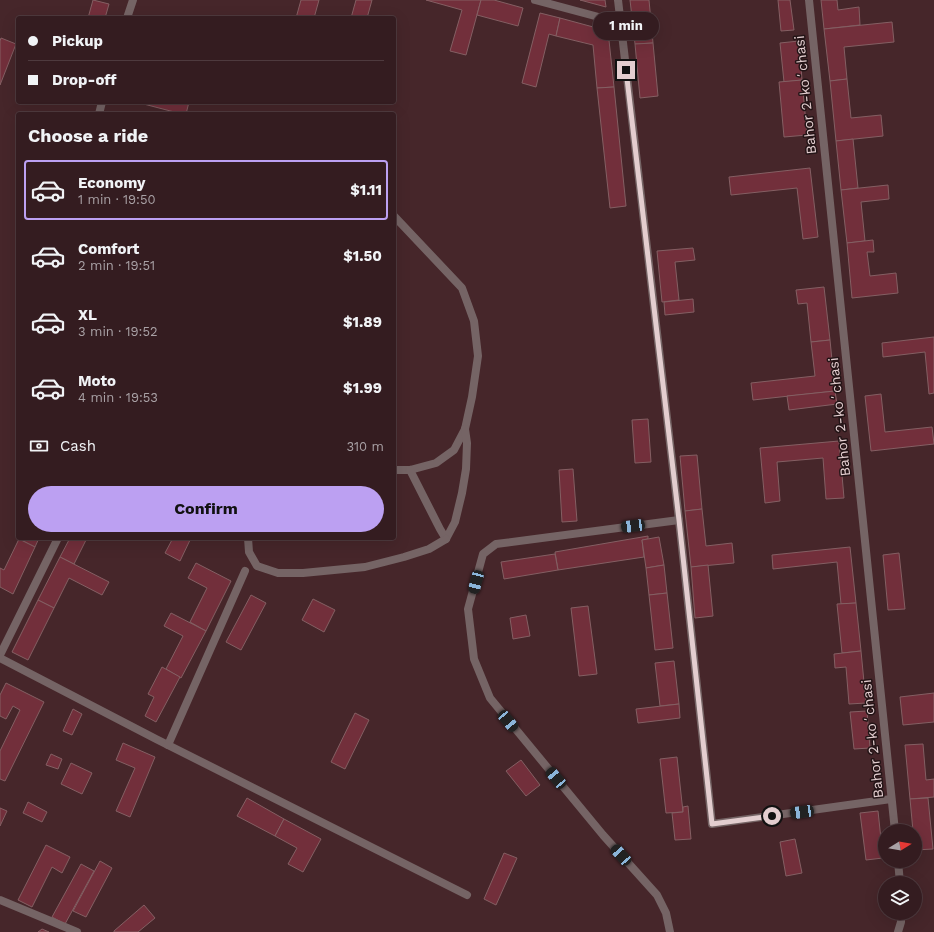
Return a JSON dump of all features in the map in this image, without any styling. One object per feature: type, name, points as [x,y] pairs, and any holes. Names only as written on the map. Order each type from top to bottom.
[{"type":"street","points":[[128,16],[133,0]]},
{"type":"street","points":[[535,0],[621,23]]},
{"type":"street","points":[[618,0],[679,520],[712,824],[891,799]]},
{"type":"street","name":"Bahor 2-koʻchasi","points":[[809,0],[893,824]]},
{"type":"street","points":[[396,218],[462,288],[474,321],[478,356],[472,397],[465,429],[454,450],[436,463],[410,470],[396,470]]},
{"type":"street","points":[[248,540],[249,552],[257,566],[278,573],[303,574],[365,567],[429,549],[446,539],[455,522],[466,469],[467,450],[465,429]]},
{"type":"street","points":[[410,470],[446,539]]},
{"type":"street","points":[[670,932],[666,913],[657,896],[603,835],[490,698],[474,659],[468,609],[483,554],[496,544],[679,520]]},
{"type":"street","points":[[0,655],[57,540]]},
{"type":"street","points":[[168,745],[245,571]]},
{"type":"street","points":[[0,658],[168,745],[467,895]]},
{"type":"street","points":[[0,900],[77,932]]},
{"type":"street","points":[[898,932],[901,920]]},
{"type":"building","points":[[93,0],[109,4],[106,16],[89,16]]},
{"type":"building","points":[[301,0],[319,0],[315,16],[297,16]]},
{"type":"building","points":[[356,0],[372,0],[368,16],[352,16]]},
{"type":"building","points":[[426,0],[481,0],[466,55],[450,51],[462,10]]},
{"type":"building","points":[[481,0],[494,0],[523,8],[518,26],[477,15]]},
{"type":"building","points":[[580,0],[605,0],[606,7]]},
{"type":"building","points":[[630,0],[649,0],[653,43],[635,44]]},
{"type":"building","points":[[778,0],[790,0],[794,30],[781,31]]},
{"type":"building","points":[[821,0],[837,0],[838,10],[859,7],[860,25],[824,29]]},
{"type":"building","points":[[540,13],[560,18],[556,36],[549,34],[536,87],[522,83]]},
{"type":"building","points":[[560,18],[608,31],[614,87],[597,88],[593,45],[556,36]]},
{"type":"building","points":[[892,22],[894,42],[844,47],[847,79],[830,81],[824,29]]},
{"type":"building","points":[[1,38],[16,44],[0,85],[0,41]]},
{"type":"building","points":[[799,41],[802,80],[784,82],[780,43]]},
{"type":"building","points":[[653,43],[658,96],[640,98],[635,44]]},
{"type":"building","points":[[847,79],[851,118],[881,115],[883,136],[836,141],[830,81]]},
{"type":"building","points":[[802,80],[807,135],[784,137],[779,82]]},
{"type":"building","points":[[614,87],[626,206],[610,208],[597,88]]},
{"type":"building","points":[[144,104],[188,104],[186,112],[174,112]]},
{"type":"building","points":[[853,139],[858,188],[841,190],[836,141]]},
{"type":"building","points":[[810,168],[818,237],[803,239],[797,188],[731,195],[729,177]]},
{"type":"building","points":[[888,185],[889,199],[861,202],[865,241],[847,243],[841,190]]},
{"type":"building","points":[[873,240],[874,252],[867,252],[870,276],[896,273],[898,293],[852,298],[847,243]]},
{"type":"building","points":[[693,248],[695,260],[675,262],[679,300],[662,302],[657,251]]},
{"type":"building","points":[[824,287],[830,340],[811,342],[807,303],[798,304],[796,290]]},
{"type":"building","points":[[693,299],[694,312],[665,315],[664,302]]},
{"type":"building","points":[[934,337],[934,393],[929,394],[925,352],[883,357],[882,343]]},
{"type":"building","points":[[830,340],[835,391],[753,400],[751,383],[815,376],[811,342]]},
{"type":"building","points":[[835,391],[837,404],[789,410],[787,396]]},
{"type":"building","points":[[881,394],[885,432],[932,427],[934,444],[871,451],[865,396]]},
{"type":"building","points":[[648,419],[651,462],[635,463],[632,420]]},
{"type":"building","points":[[839,441],[844,498],[826,499],[823,458],[777,462],[780,501],[765,503],[760,448]]},
{"type":"building","points":[[697,455],[702,509],[685,511],[680,456]]},
{"type":"building","points":[[573,469],[577,521],[562,522],[559,470]]},
{"type":"building","points":[[702,509],[706,546],[732,543],[734,563],[691,567],[685,511]]},
{"type":"building","points":[[648,536],[648,539],[642,540],[644,557],[558,570],[555,552]]},
{"type":"building","points":[[659,537],[664,565],[646,568],[642,540]]},
{"type":"building","points":[[19,540],[35,547],[13,594],[0,587],[0,568],[4,570]]},
{"type":"building","points":[[21,540],[38,540],[35,547]]},
{"type":"building","points":[[69,540],[86,540],[74,564],[60,557]]},
{"type":"building","points":[[172,540],[190,540],[180,561],[165,553]]},
{"type":"building","points":[[850,547],[856,603],[841,604],[837,562],[773,569],[772,555]]},
{"type":"building","points":[[899,553],[905,609],[888,610],[883,555]]},
{"type":"building","points":[[555,554],[558,570],[504,579],[501,562]]},
{"type":"building","points":[[60,557],[109,582],[102,595],[69,578],[54,608],[38,600]]},
{"type":"building","points":[[196,563],[231,581],[206,631],[190,622],[207,588],[188,578]]},
{"type":"building","points":[[664,565],[667,593],[649,595],[646,568]]},
{"type":"building","points":[[708,565],[713,616],[695,618],[691,567]]},
{"type":"building","points":[[667,593],[673,648],[655,650],[649,595]]},
{"type":"building","points":[[251,595],[266,603],[241,650],[226,642]]},
{"type":"building","points":[[313,599],[335,610],[324,632],[302,620]]},
{"type":"building","points":[[38,600],[54,608],[28,660],[12,652]]},
{"type":"building","points":[[856,603],[861,651],[842,653],[837,604]]},
{"type":"building","points":[[588,606],[597,674],[579,676],[571,608]]},
{"type":"building","points":[[171,613],[206,631],[181,678],[166,669],[183,636],[164,626]]},
{"type":"building","points":[[526,615],[530,636],[513,639],[510,618]]},
{"type":"building","points":[[861,651],[866,703],[849,704],[846,667],[835,668],[834,654]]},
{"type":"building","points":[[674,661],[679,704],[660,706],[655,663]]},
{"type":"building","points":[[162,667],[180,677],[156,722],[145,716],[154,697],[148,694]]},
{"type":"building","points":[[6,683],[44,702],[5,781],[0,779],[0,751],[20,710],[13,706],[6,719],[0,716],[0,695]]},
{"type":"building","points":[[934,693],[934,722],[903,725],[900,697]]},
{"type":"building","points":[[679,704],[680,718],[638,723],[636,709]]},
{"type":"building","points":[[73,709],[82,714],[72,735],[63,731]]},
{"type":"building","points":[[867,711],[870,748],[854,749],[850,712]]},
{"type":"building","points":[[355,713],[369,720],[345,769],[331,762]]},
{"type":"building","points":[[123,743],[155,757],[130,817],[116,811],[135,768],[116,760]]},
{"type":"building","points":[[923,744],[926,780],[934,779],[934,797],[910,799],[905,745]]},
{"type":"building","points":[[51,754],[62,759],[58,769],[46,765]]},
{"type":"building","points":[[677,757],[683,812],[666,813],[660,759]]},
{"type":"building","points":[[521,760],[540,785],[526,796],[506,771]]},
{"type":"building","points":[[71,763],[92,773],[82,794],[61,784]]},
{"type":"building","points":[[247,798],[284,819],[275,836],[237,816]]},
{"type":"building","points":[[928,798],[933,849],[922,850],[922,824],[912,824],[910,799]]},
{"type":"building","points":[[28,802],[47,812],[42,822],[23,813]]},
{"type":"building","points":[[688,806],[691,839],[675,840],[672,813],[683,812],[683,807]]},
{"type":"building","points":[[0,808],[7,811],[0,826]]},
{"type":"building","points":[[878,811],[879,824],[878,824],[878,859],[866,860],[860,813]]},
{"type":"building","points":[[284,819],[321,839],[303,872],[288,864],[297,848],[275,836]]},
{"type":"building","points":[[795,839],[802,873],[786,876],[780,842]]},
{"type":"building","points":[[46,845],[70,857],[62,873],[52,867],[32,907],[18,900]]},
{"type":"building","points":[[504,853],[517,858],[496,905],[484,899]]},
{"type":"building","points":[[100,861],[112,868],[86,917],[73,911]]},
{"type":"building","points":[[81,864],[94,871],[65,924],[52,917]]},
{"type":"building","points":[[144,905],[155,918],[138,932],[114,932],[114,931]]},
{"type":"building","points":[[42,929],[49,932],[38,932]]},
{"type":"route","points":[[626,70],[679,520],[712,824],[772,816]]}]
